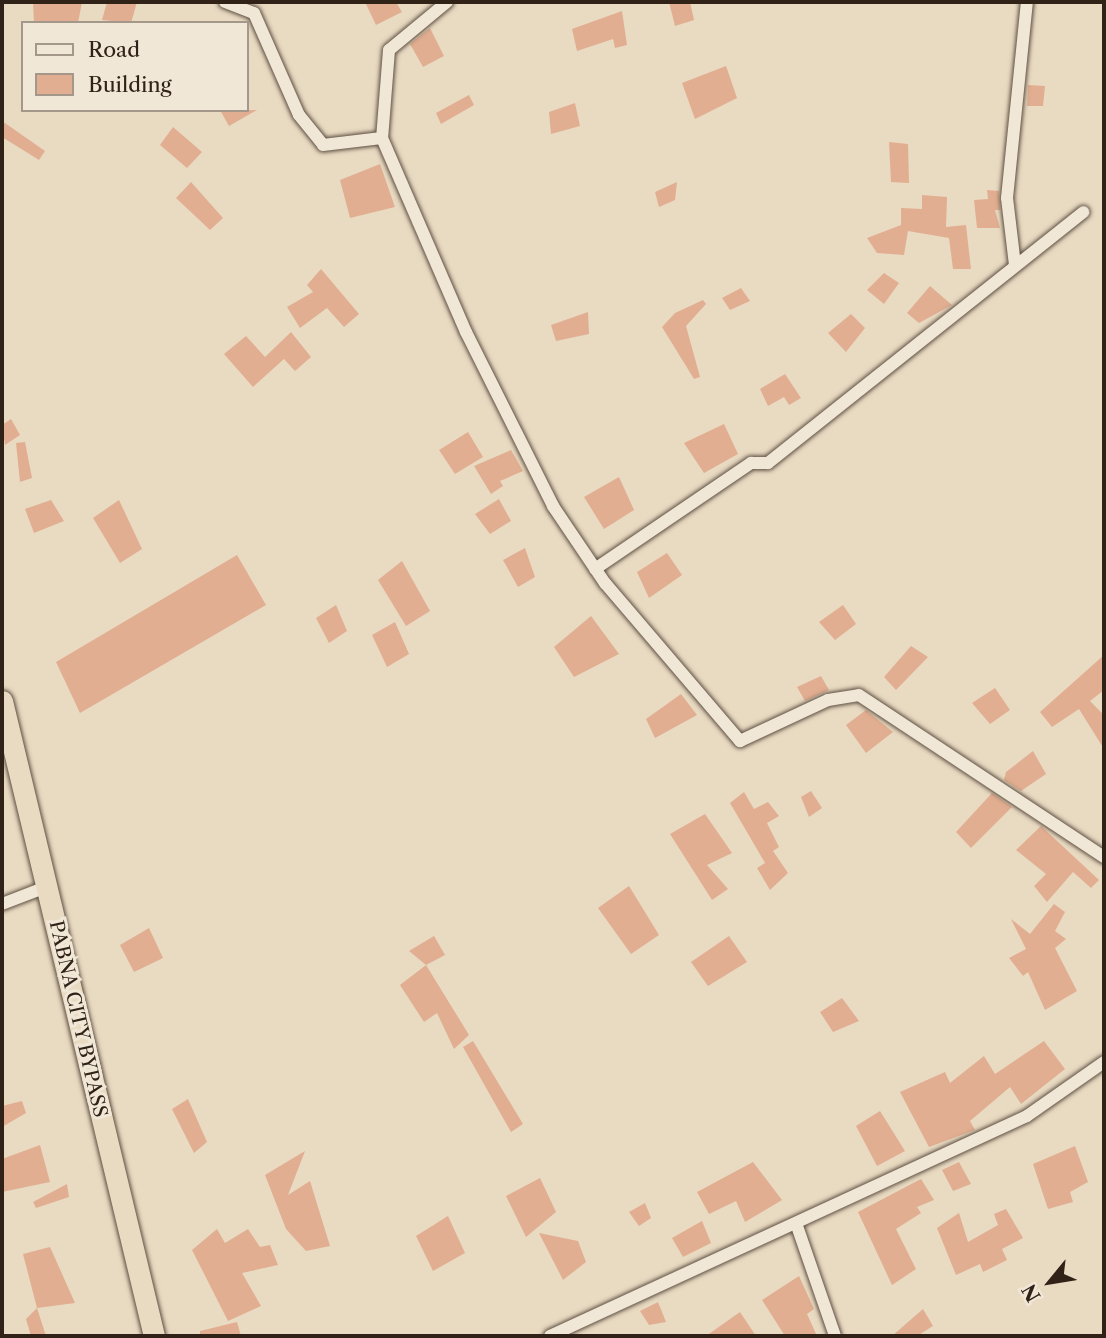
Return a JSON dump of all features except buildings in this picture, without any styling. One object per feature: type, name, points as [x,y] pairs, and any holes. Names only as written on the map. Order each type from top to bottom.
[{"type":"highway","name":"PABNA CITY BYPASS","points":[[2,701],[154,1336]]},
{"type":"street","points":[[225,2],[254,13],[299,115],[323,145],[382,138]]},
{"type":"street","points":[[447,2],[389,50],[382,138],[467,332],[553,506],[595,569],[740,741],[828,700],[859,695],[1104,857]]},
{"type":"street","points":[[1015,265],[1007,198],[1027,2]]},
{"type":"street","points":[[595,569],[751,463],[768,463],[1083,212]]},
{"type":"street","points":[[2,904],[46,887]]},
{"type":"street","points":[[550,1336],[797,1226],[1027,1116],[1104,1062]]},
{"type":"street","points":[[797,1226],[835,1336]]}]
